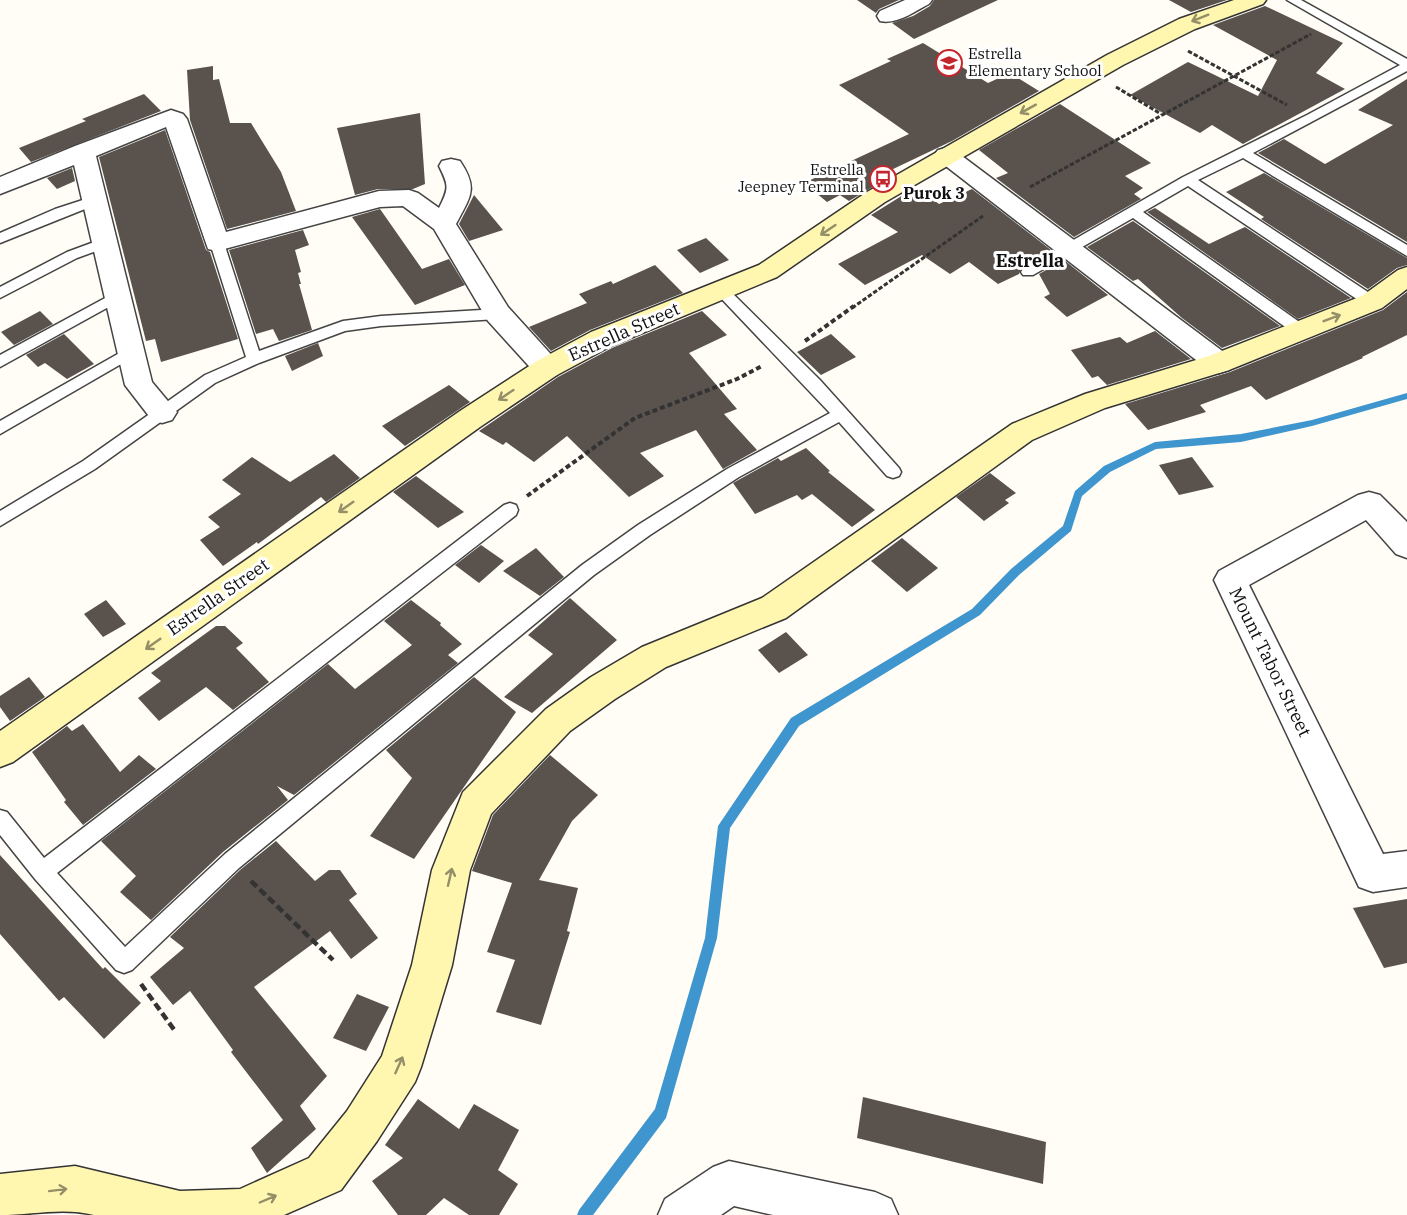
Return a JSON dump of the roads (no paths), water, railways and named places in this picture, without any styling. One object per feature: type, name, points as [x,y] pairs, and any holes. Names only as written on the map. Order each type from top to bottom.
[{"type":"street","points":[[888,16],[922,0]]},
{"type":"street","name":"Estrella Street","points":[[0,751],[470,419],[547,368],[601,339],[768,271],[876,197],[946,155],[1162,36],[1219,10],[1256,0]]},
{"type":"street","points":[[0,186],[166,118],[175,119],[217,243],[379,199],[408,198],[443,224],[498,315],[547,368]]},
{"type":"street","points":[[83,151],[139,385],[162,412]]},
{"type":"street","points":[[946,155],[1219,363]]},
{"type":"street","points":[[443,224],[459,193],[460,184],[451,166]]},
{"type":"street","points":[[0,1196],[75,1188],[180,1214],[241,1211],[325,1174],[362,1126],[400,1067],[432,965],[452,870],[476,804],[558,720],[603,688],[654,657],[774,608],[1022,432],[1095,401],[1219,363],[1372,302],[1407,276]]},
{"type":"street","name":"Mount Tabor Street","points":[[1407,545],[1394,528],[1369,504],[1230,580],[1373,874],[1407,869]]},
{"type":"street","points":[[681,1215],[729,1183],[870,1214]]},
{"type":"lane","points":[[1293,0],[1407,65]]},
{"type":"lane","points":[[1028,272],[1188,180],[1311,118],[1407,65]]},
{"type":"lane","points":[[1244,153],[1407,251]]},
{"type":"lane","points":[[1188,180],[1372,302]]},
{"type":"lane","points":[[0,238],[51,215],[95,200]]},
{"type":"lane","points":[[1133,211],[1300,330]]},
{"type":"lane","points":[[0,293],[72,255],[105,243]]},
{"type":"lane","points":[[217,243],[254,359]]},
{"type":"lane","points":[[721,290],[785,354],[893,472]]},
{"type":"lane","points":[[0,362],[118,296]]},
{"type":"lane","points":[[0,519],[89,465],[210,379],[254,359],[343,326],[381,321],[498,315]]},
{"type":"lane","points":[[0,428],[130,352]]},
{"type":"lane","points":[[0,819],[42,872],[124,962],[232,861],[588,570],[644,530],[733,473],[841,414]]},
{"type":"lane","points":[[42,872],[510,510]]},
{"type":"waterway","points":[[584,1215],[661,1113],[711,938],[724,826],[795,722],[976,612],[1015,572],[1067,528],[1078,494],[1107,469],[1155,446],[1241,438],[1312,423],[1407,396]]},
{"type":"place","name":"Estrella Elementary School","points":[[949,63]]},
{"type":"place","name":"Estrella Jeepney Terminal","points":[[883,179]]},
{"type":"district","name":"Purok 3","points":[[934,193]]},
{"type":"district","name":"Estrella","points":[[1030,261]]}]
